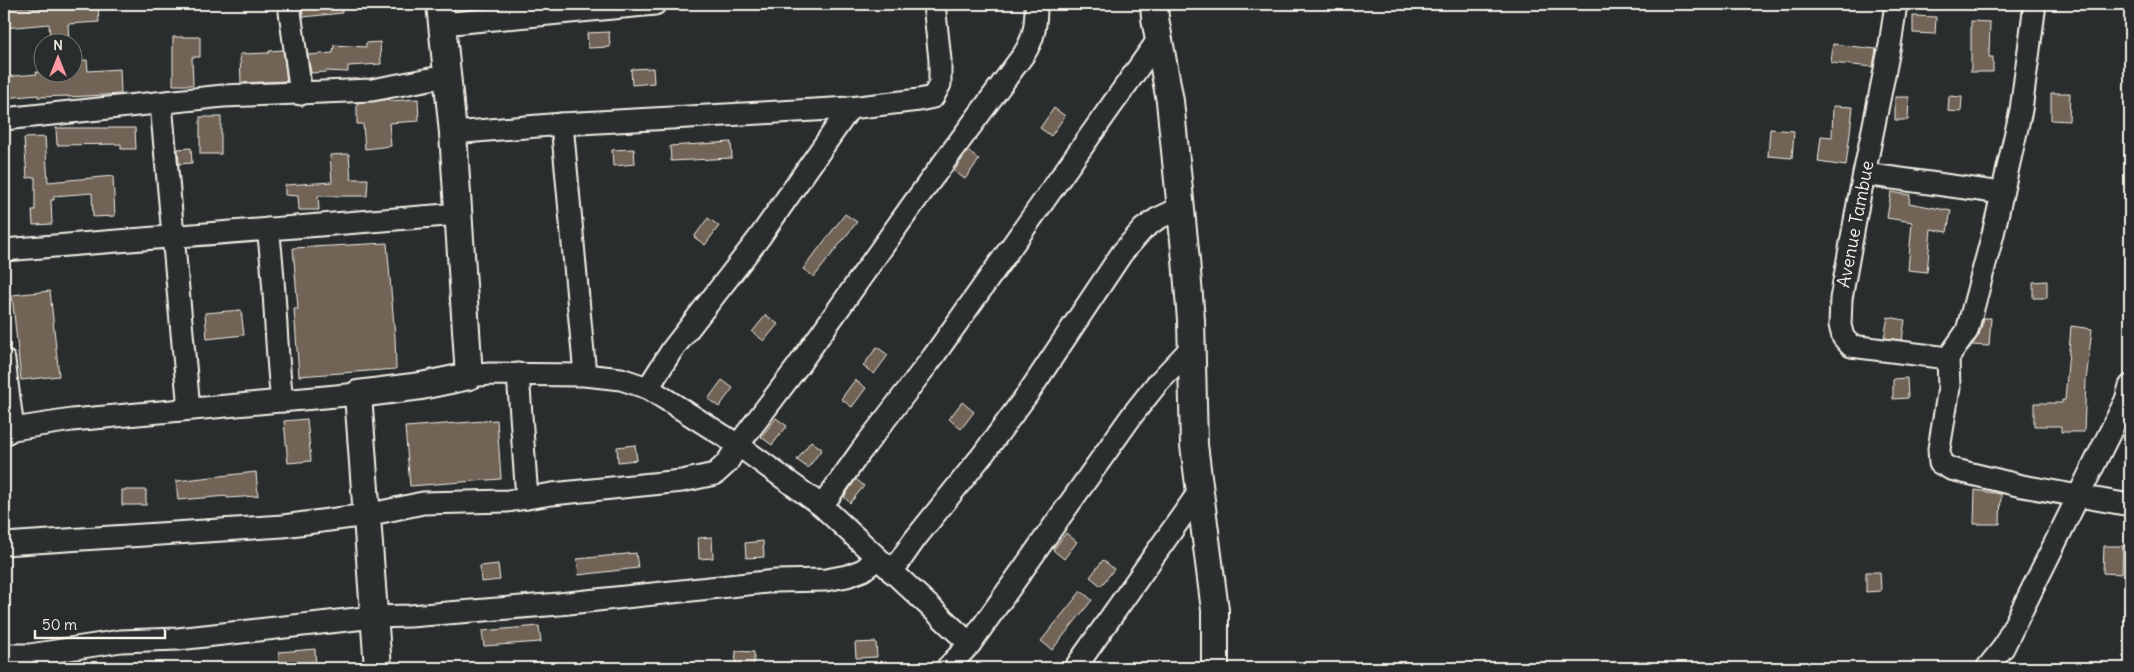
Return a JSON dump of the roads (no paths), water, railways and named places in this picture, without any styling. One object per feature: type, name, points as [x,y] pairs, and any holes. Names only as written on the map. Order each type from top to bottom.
[{"type":"street","points":[[289,4],[301,94]]},
{"type":"street","points":[[469,376],[453,133],[441,14],[655,4]]},
{"type":"street","points":[[453,133],[562,124],[850,108],[933,97],[940,84],[934,4]]},
{"type":"street","points":[[4,544],[273,526],[367,515],[423,503],[508,501],[704,477],[715,474],[721,470],[738,444],[798,366],[907,212],[1024,54],[1032,41],[1036,24],[1036,4]]},
{"type":"street","points":[[1154,4],[1158,40],[1170,101],[1180,208],[1192,347],[1194,444],[1215,610],[1215,668]]},
{"type":"street","name":"Avenue Tambue","points":[[1896,4],[1890,45],[1840,300],[1840,325],[1843,337],[1852,346],[1948,358]]},
{"type":"street","points":[[2035,4],[2021,110],[2002,193],[1967,331],[1948,358],[1949,388],[1939,449],[1940,463],[1951,469],[2022,486],[2130,505]]},
{"type":"street","points":[[822,506],[871,437],[933,358],[1158,40]]},
{"type":"street","points":[[4,119],[223,96],[372,90],[446,76]]},
{"type":"street","points":[[161,104],[189,409]]},
{"type":"street","points":[[648,388],[672,350],[760,238],[850,108]]},
{"type":"street","points":[[562,124],[585,375]]},
{"type":"street","points":[[1864,174],[2002,193]]},
{"type":"street","points":[[4,655],[30,655],[121,641],[178,639],[374,617],[410,616],[559,604],[776,581],[826,580],[885,565],[915,539],[984,453],[1029,392],[1122,253],[1143,229],[1157,219],[1180,208]]},
{"type":"street","points":[[4,250],[459,214]]},
{"type":"street","points":[[268,229],[275,293],[282,401]]},
{"type":"street","points":[[947,668],[970,644],[1156,385],[1192,347]]},
{"type":"street","points":[[4,360],[8,431],[80,419],[358,394],[421,386],[469,376],[518,374],[585,375],[621,379],[648,388],[738,444],[822,506],[970,644]]},
{"type":"street","points":[[518,374],[527,498]]},
{"type":"street","points":[[1987,668],[2003,648],[2126,400],[2130,386]]},
{"type":"street","points":[[358,394],[378,668]]},
{"type":"street","points":[[1075,668],[1199,492]]}]
